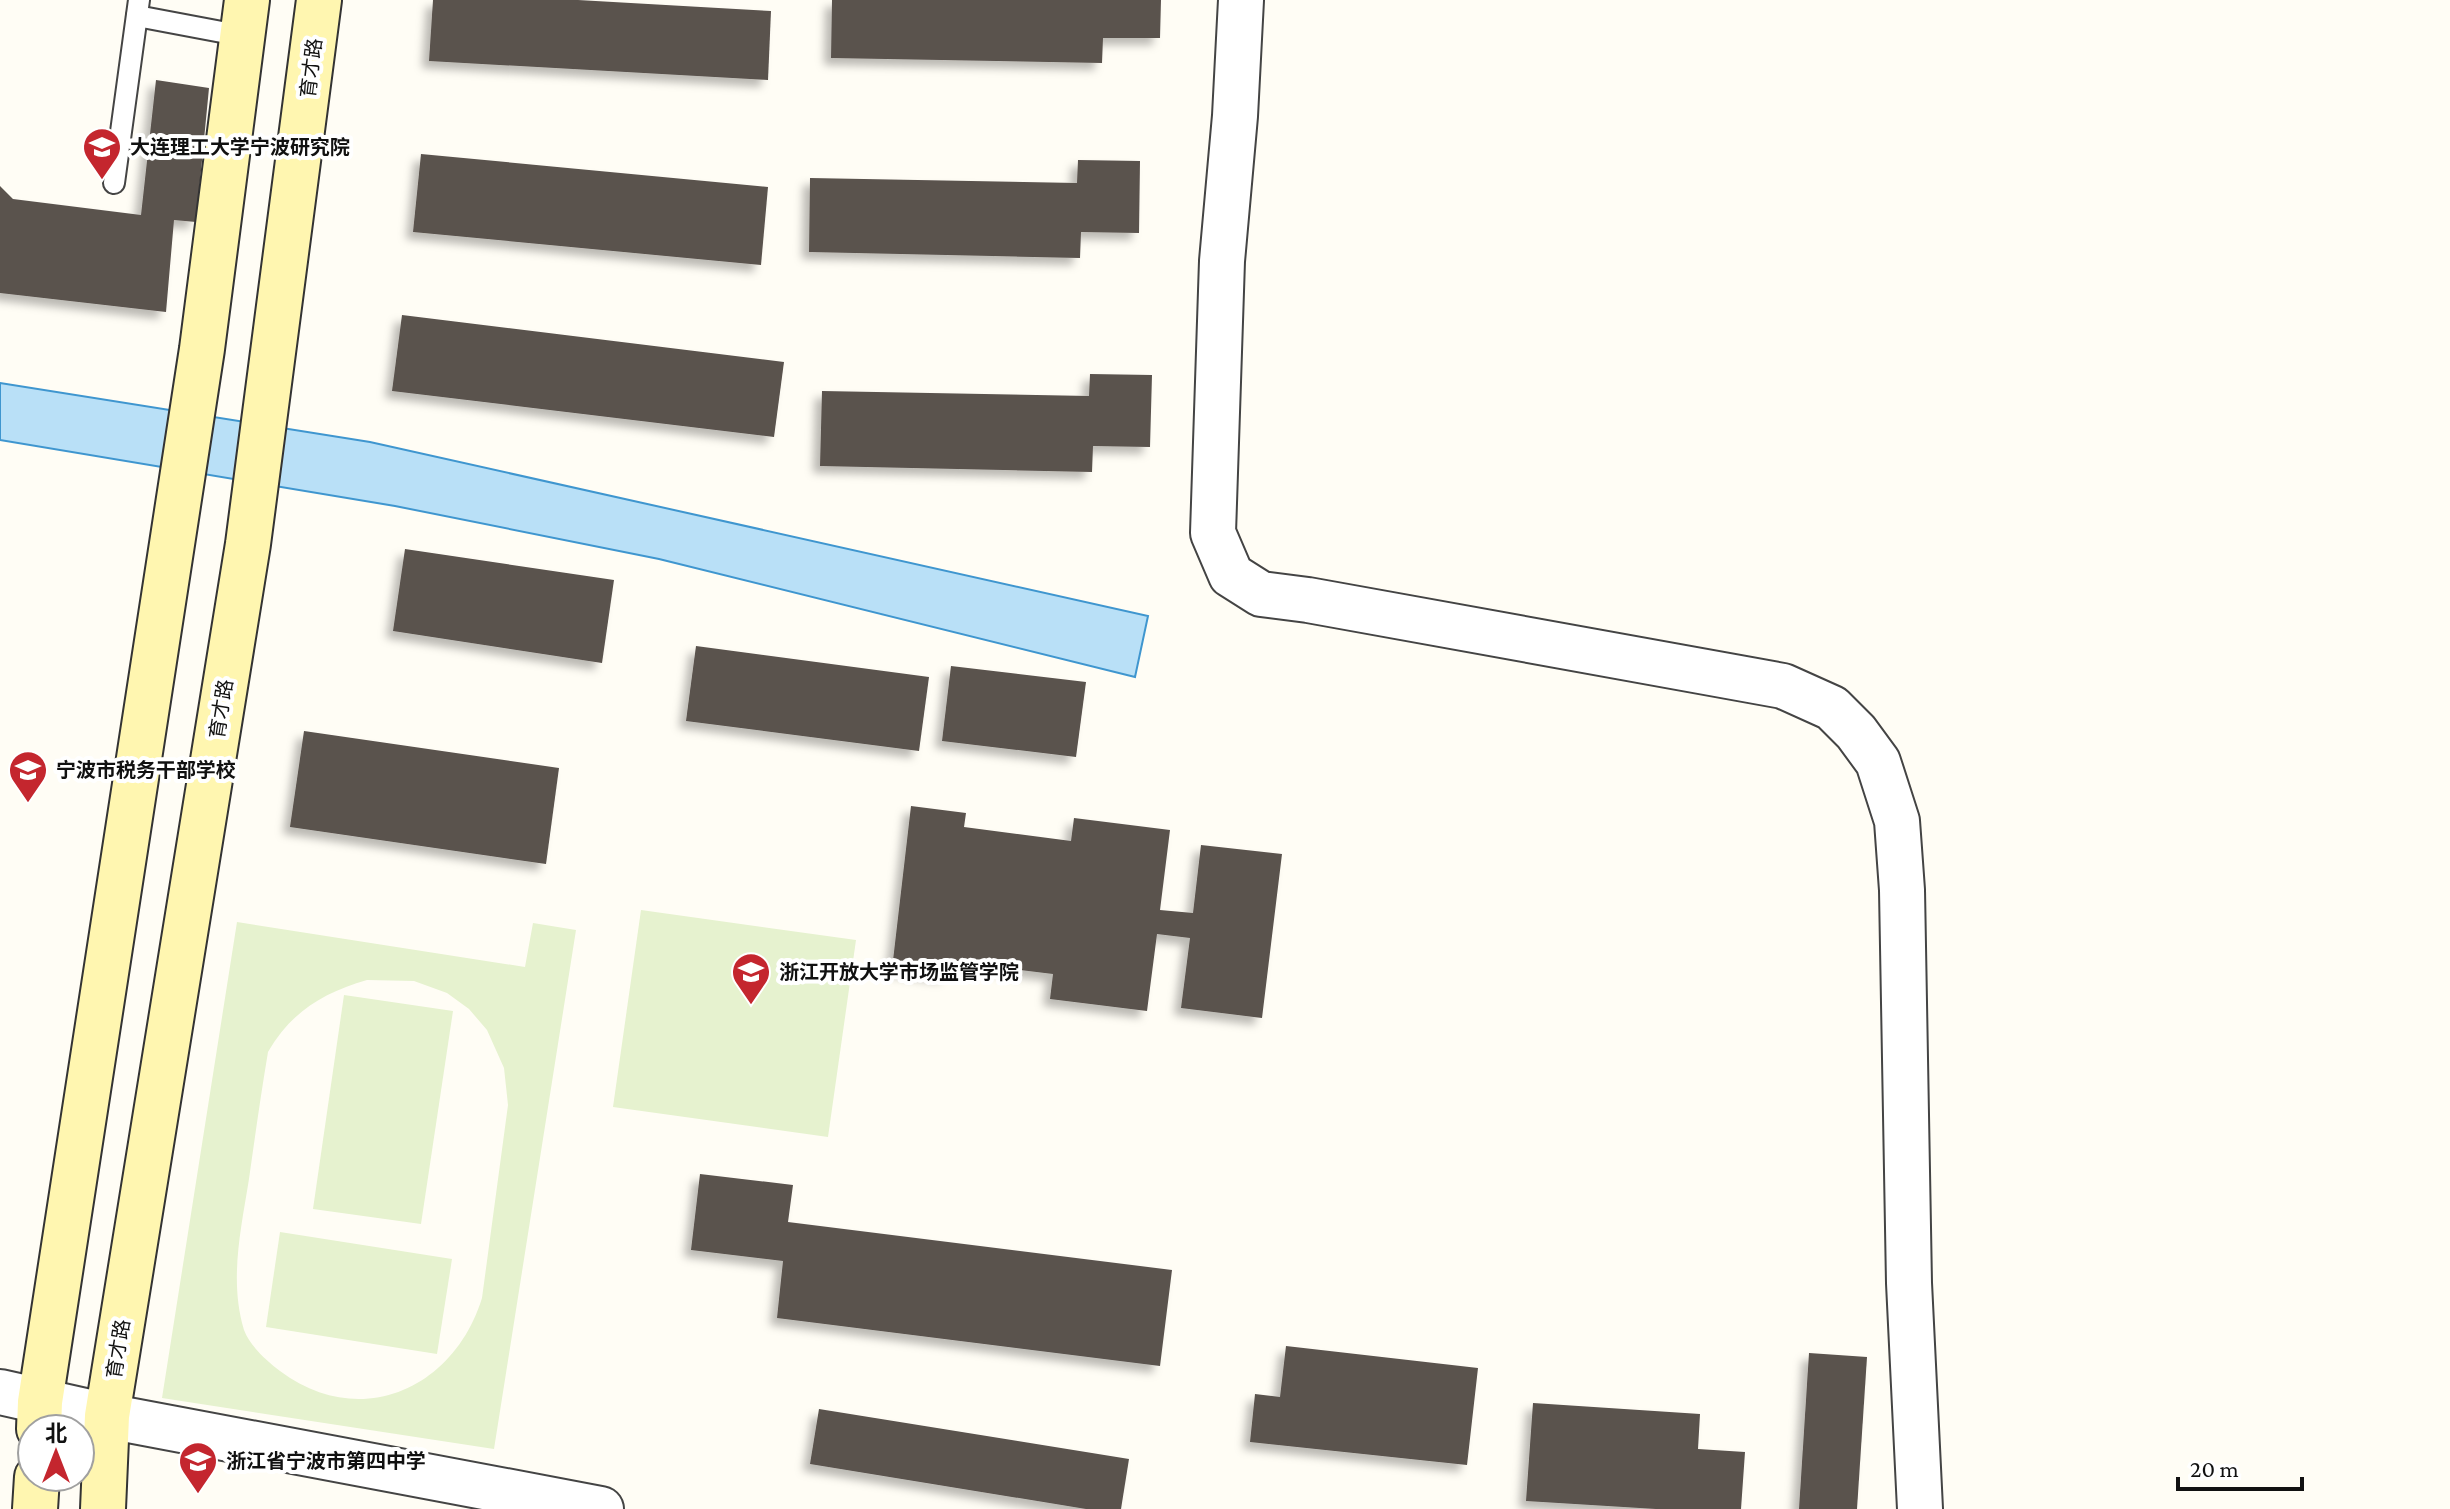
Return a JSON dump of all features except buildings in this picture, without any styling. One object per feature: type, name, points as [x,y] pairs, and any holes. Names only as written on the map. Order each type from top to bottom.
[{"type":"main road","name":"育才路","points":[[103,1509],[107,1416],[248,544],[319,0]]},
{"type":"main road","points":[[27,1408],[174,529],[202,349],[245,18]]},
{"type":"street","points":[[1241,0],[1235,116],[1222,261],[1213,533],[1231,575],[1261,594],[1783,686],[1832,708],[1856,732],[1878,762],[1897,821],[1902,890],[1909,1283],[1920,1509]]},
{"type":"street","points":[[27,1408],[107,1416],[601,1509]]},
{"type":"lane","points":[[114,183],[138,8],[245,18]]},
{"type":"green space","points":[[641,910],[856,940],[828,1137],[613,1107]]},
{"type":"green space","points":[[237,922],[525,967],[533,923],[576,930],[494,1449],[162,1398]],"holes":[[[367,980],[414,981],[447,993],[469,1009],[487,1030],[504,1068],[508,1105],[482,1298],[469,1330],[450,1356],[427,1377],[400,1391],[372,1398],[341,1398],[310,1389],[280,1371],[255,1347],[244,1330],[237,1292],[240,1236],[268,1052],[298,1015],[336,991]]]},
{"type":"green space","points":[[344,995],[453,1011],[421,1224],[313,1209]]},
{"type":"green space","points":[[280,1232],[452,1259],[437,1354],[266,1327]]},
{"type":"water","points":[[0,383],[370,442],[1148,616],[1135,677],[659,559],[395,506],[0,440]]},
{"type":"place","name":"大连理工大学宁波研究院","points":[[102,181]]},
{"type":"place","name":"宁波市税务干部学校","points":[[28,804]]},
{"type":"place","name":"浙江开放大学市场监管学院","points":[[751,1006]]},
{"type":"place","name":"浙江省宁波市第四中学","points":[[198,1495]]}]
